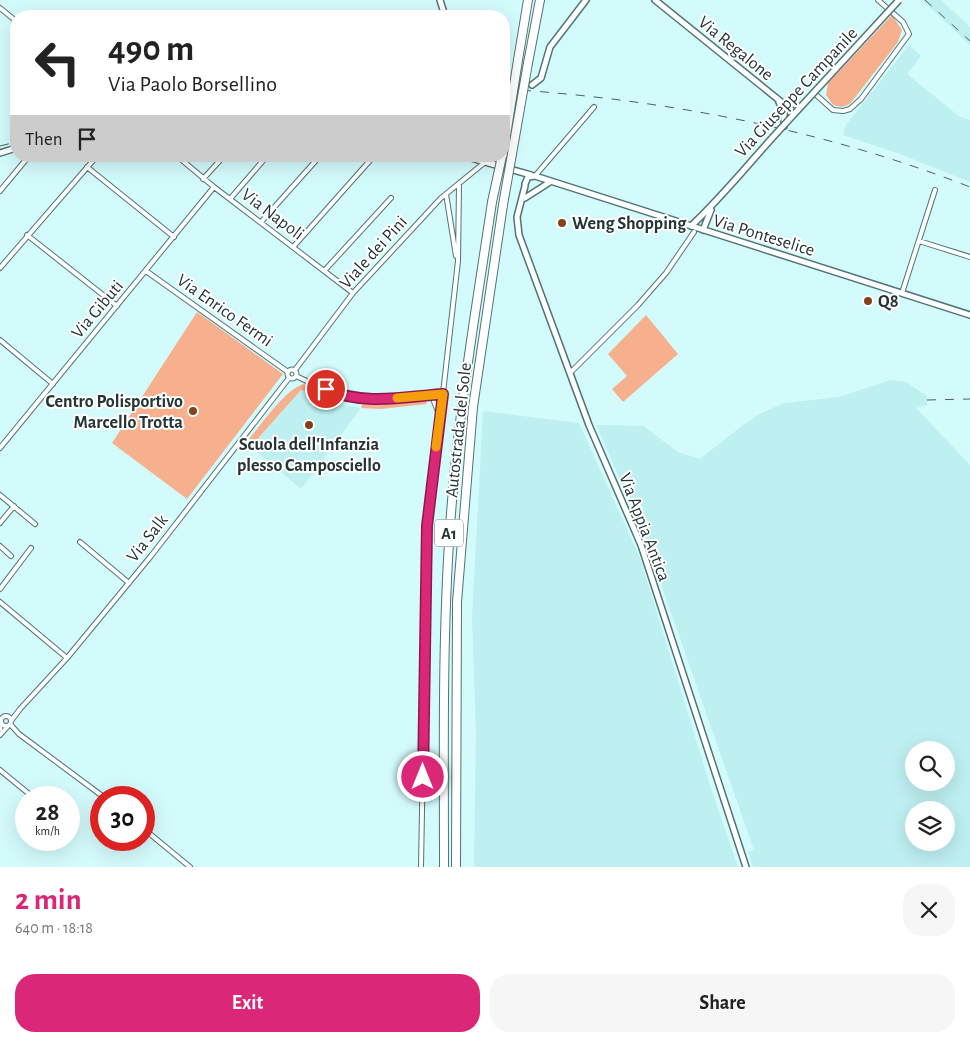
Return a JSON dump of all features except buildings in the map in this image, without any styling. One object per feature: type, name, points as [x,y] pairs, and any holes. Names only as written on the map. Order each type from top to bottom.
[{"type":"highway","points":[[510,110],[528,0]]},
{"type":"highway","name":"Autostrada del Sole","points":[[456,867],[459,573],[473,407],[503,204],[540,0]]},
{"type":"highway","name":"Autostrada del Sole","points":[[444,867],[445,604],[450,525],[462,404],[492,202],[501,162]]},
{"type":"street","points":[[532,85],[541,78],[550,47],[586,0]]},
{"type":"street","name":"Via Regalone","points":[[655,0],[795,113]]},
{"type":"street","points":[[814,93],[833,110],[847,110],[861,99],[909,31],[903,22],[878,0]]},
{"type":"street","name":"Via Giuseppe Campanile","points":[[691,226],[714,205],[738,175],[899,0]]},
{"type":"street","points":[[0,8],[10,16]]},
{"type":"street","name":"Via Regalone","points":[[776,98],[784,113],[784,126]]},
{"type":"street","points":[[525,185],[528,177],[535,176],[594,107]]},
{"type":"street","points":[[0,191],[24,162]]},
{"type":"street","points":[[0,268],[92,162]]},
{"type":"street","name":"Via Napoli","points":[[184,162],[203,179],[294,246],[353,293]]},
{"type":"street","points":[[203,179],[219,162]]},
{"type":"street","points":[[230,199],[262,162]]},
{"type":"street","points":[[261,222],[315,162]]},
{"type":"street","points":[[294,246],[369,162]]},
{"type":"street","name":"Via Ponteselice","points":[[481,162],[535,176],[970,315]]},
{"type":"street","points":[[492,162],[493,166]]},
{"type":"street","name":"Viale dei Pini","points":[[295,370],[353,293],[446,194],[484,163]]},
{"type":"street","points":[[87,167],[174,237]]},
{"type":"street","points":[[518,173],[525,185],[536,189]]},
{"type":"street","points":[[535,176],[540,181],[536,189]]},
{"type":"street","points":[[523,200],[536,189],[550,182]]},
{"type":"street","points":[[421,867],[427,526],[458,261],[459,185]]},
{"type":"street","name":"Via Appia Antica","points":[[525,185],[523,200],[517,218],[519,235],[589,425],[641,545],[746,867]]},
{"type":"street","name":"Via Gibuti","points":[[0,448],[214,187]]},
{"type":"street","points":[[902,293],[935,190]]},
{"type":"street","points":[[446,194],[458,261]]},
{"type":"street","points":[[324,270],[391,198]]},
{"type":"street","name":"Via Giuseppe Campanile","points":[[703,230],[714,205]]},
{"type":"street","points":[[570,373],[638,306],[666,273],[694,232]]},
{"type":"street","points":[[27,235],[117,306]]},
{"type":"street","points":[[919,241],[970,257]]},
{"type":"street","name":"Via Enrico Fermi","points":[[146,271],[288,372]]},
{"type":"street","points":[[0,340],[53,384]]},
{"type":"street","points":[[295,370],[296,376],[293,379],[289,378],[288,372],[295,370]]},
{"type":"street","points":[[296,376],[336,393],[360,398],[379,400],[443,394]]},
{"type":"street","name":"Via Salk","points":[[0,734],[130,583],[289,378]]},
{"type":"street","points":[[426,395],[433,399],[440,417]]},
{"type":"street","points":[[0,495],[35,524]]},
{"type":"street","points":[[0,523],[14,506]]},
{"type":"street","points":[[80,542],[130,583]]},
{"type":"street","points":[[0,546],[11,556]]},
{"type":"street","points":[[0,588],[31,548]]},
{"type":"street","points":[[0,602],[67,658]]},
{"type":"street","name":"Via Salk","points":[[2,718],[20,709]]},
{"type":"street","points":[[2,718],[4,725],[10,724]]},
{"type":"street","points":[[2,718],[19,734],[90,787]]},
{"type":"street","points":[[0,729],[2,718]]},
{"type":"street","points":[[0,770],[19,786]]},
{"type":"street","points":[[155,838],[190,867]]},
{"type":"shaded area","points":[[922,0],[941,0],[970,27],[970,45]]},
{"type":"shaded area","points":[[892,15],[902,30],[898,42],[850,104],[842,107],[833,105],[826,95],[828,83]]},
{"type":"shaded area","points":[[909,45],[921,56],[907,74],[960,117],[970,120],[970,182],[900,154],[843,135],[845,126]]},
{"type":"shaded area","name":"Centro Polisportivo Marcello Trotta","points":[[197,312],[283,374],[187,499],[112,443]]},
{"type":"shaded area","points":[[646,315],[678,354],[623,402],[612,389],[627,376],[608,354]]},
{"type":"shaded area","points":[[891,380],[906,382],[927,396],[927,405],[916,408],[970,465],[970,867],[753,867],[748,852],[754,850],[640,524],[596,425],[643,426],[678,452],[700,459],[743,425],[760,414],[784,403],[839,397]]},
{"type":"shaded area","points":[[304,384],[338,398],[336,404],[314,393],[301,390],[254,443],[249,439],[282,399]]},
{"type":"shaded area","name":"Scuola dell'Infanzia plesso Camposciello","points":[[301,390],[314,393],[334,403],[361,408],[301,489],[251,447]]},
{"type":"shaded area","points":[[425,399],[427,404],[381,409],[361,408],[363,402],[382,404]]},
{"type":"shaded area","points":[[483,411],[579,423],[640,558],[710,785],[738,867],[474,867],[476,732],[472,618]]},
{"type":"railway","points":[[925,0],[970,41]]},
{"type":"railway","points":[[510,90],[623,100],[741,120],[857,149],[970,187]]},
{"type":"railway","points":[[0,146],[10,144]]},
{"type":"railway","points":[[927,400],[970,399]]},
{"type":"slow traffic","points":[[397,398],[443,394],[436,447]]},
{"type":"place","name":"Weng Shopping","points":[[562,223]]},
{"type":"place","name":"Q8","points":[[868,301]]},
{"type":"place","name":"Centro Polisportivo Marcello Trotta","points":[[193,411]]},
{"type":"place","name":"Scuola dell'Infanzia plesso Camposciello","points":[[309,425]]},
{"type":"route","points":[[326,389],[344,396],[379,400],[443,394],[427,526],[424,608],[423,777]]}]
